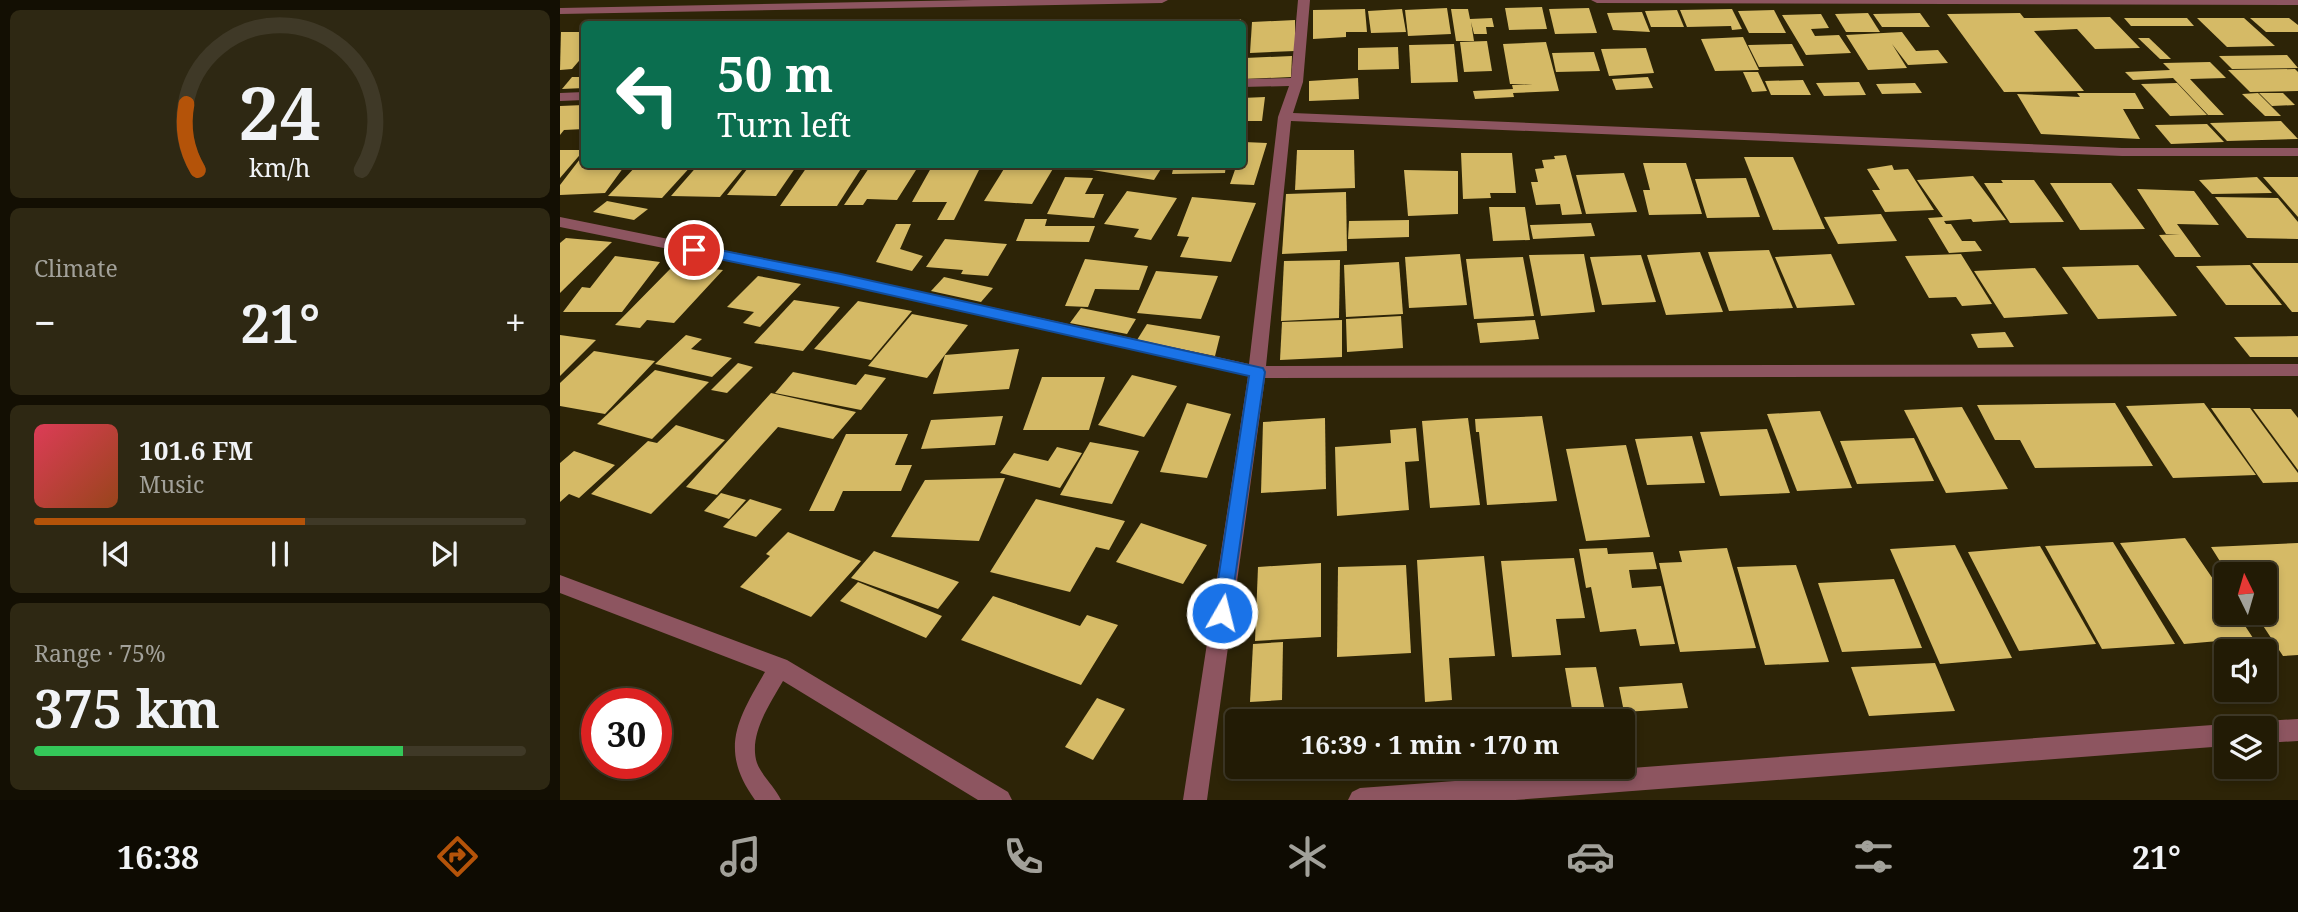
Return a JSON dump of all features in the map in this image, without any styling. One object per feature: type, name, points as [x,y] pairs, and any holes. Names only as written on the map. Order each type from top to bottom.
[{"type":"street","points":[[560,11],[1162,0]]},
{"type":"street","points":[[1195,800],[1257,372],[1284,117],[1297,82],[1304,0]]},
{"type":"street","points":[[1597,0],[2298,2]]},
{"type":"street","points":[[1246,83],[1297,82]]},
{"type":"street","points":[[560,97],[581,96]]},
{"type":"street","points":[[1284,117],[2122,152],[2298,152]]},
{"type":"street","points":[[560,222],[841,279],[1257,372],[2298,370]]},
{"type":"street","points":[[560,584],[779,667],[1000,800]]},
{"type":"street","points":[[769,800],[746,765],[744,746],[747,729],[779,667]]},
{"type":"street","points":[[2277,731],[2298,730]]},
{"type":"street","points":[[1360,800],[2214,736]]},
{"type":"building","points":[[1542,7],[1547,29],[1509,30],[1505,8]]},
{"type":"building","points":[[1447,8],[1451,34],[1408,36],[1405,10]]},
{"type":"building","points":[[1589,8],[1597,33],[1555,34],[1549,9]]},
{"type":"building","points":[[1365,9],[1367,32],[1346,32],[1346,37],[1313,39],[1313,10]]},
{"type":"building","points":[[1402,9],[1406,32],[1371,33],[1368,11]]},
{"type":"building","points":[[1451,9],[1468,9],[1470,19],[1492,18],[1494,27],[1486,27],[1487,34],[1474,34],[1471,22],[1474,41],[1456,41]]},
{"type":"building","points":[[1732,9],[1742,29],[1732,30],[1731,26],[1687,27],[1680,10]]},
{"type":"building","points":[[1677,10],[1684,27],[1651,27],[1645,11]]},
{"type":"building","points":[[1774,10],[1786,33],[1749,33],[1738,11]]},
{"type":"building","points":[[1642,12],[1650,32],[1613,30],[1607,13]]},
{"type":"building","points":[[1868,13],[1880,32],[1846,32],[1835,14]]},
{"type":"building","points":[[1920,13],[1930,27],[1882,27],[1873,14]]},
{"type":"building","points":[[2020,13],[2024,18],[2110,17],[2140,48],[2095,49],[2077,29],[2034,31],[2084,91],[2004,92],[1947,14]]},
{"type":"building","points":[[1821,14],[1829,28],[1811,29],[1815,36],[1839,35],[1851,53],[1806,55],[1782,15]]},
{"type":"building","points":[[2124,18],[2187,18],[2194,26],[2131,26]]},
{"type":"building","points":[[2197,18],[2244,18],[2275,46],[2227,47]]},
{"type":"building","points":[[2250,18],[2289,18],[2298,25],[2298,32],[2266,32]]},
{"type":"building","points":[[1188,19],[1188,21],[1140,21]]},
{"type":"building","points":[[1241,19],[1241,21],[1189,21]]},
{"type":"building","points":[[1295,20],[1295,51],[1250,53],[1252,22]]},
{"type":"building","points":[[561,32],[581,32],[581,58],[572,69],[560,70]]},
{"type":"building","points":[[1902,32],[1916,51],[1938,50],[1948,63],[1908,65],[1892,44],[1907,68],[1868,70],[1846,35]]},
{"type":"building","points":[[1743,37],[1759,70],[1715,71],[1701,39]]},
{"type":"building","points":[[2138,38],[2149,38],[2171,59],[2160,59]]},
{"type":"building","points":[[1487,41],[1492,71],[1464,72],[1460,42]]},
{"type":"building","points":[[1546,42],[1559,91],[1513,93],[1514,97],[1475,99],[1473,91],[1513,89],[1512,85],[1533,84],[1510,84],[1503,44]]},
{"type":"building","points":[[1454,44],[1458,82],[1411,83],[1409,45]]},
{"type":"building","points":[[1792,44],[1804,66],[1759,67],[1748,45]]},
{"type":"building","points":[[1398,47],[1399,69],[1358,70],[1358,48]]},
{"type":"building","points":[[1646,48],[1654,73],[1609,76],[1601,49]]},
{"type":"building","points":[[1594,52],[1600,71],[1556,72],[1552,53]]},
{"type":"building","points":[[2287,55],[2298,68],[2232,69],[2219,56]]},
{"type":"building","points":[[1292,56],[1291,77],[1246,79],[1246,58]]},
{"type":"building","points":[[2210,62],[2226,78],[2190,79],[2224,115],[2208,115],[2173,78],[2133,80],[2125,72],[2170,70],[2163,63]]},
{"type":"building","points":[[2295,69],[2298,72],[2298,91],[2250,92],[2228,70]]},
{"type":"building","points":[[1743,72],[1758,72],[1767,91],[1752,92]]},
{"type":"building","points":[[572,77],[581,77],[581,88],[562,89]]},
{"type":"building","points":[[1648,77],[1653,88],[1616,90],[1612,79]]},
{"type":"building","points":[[1358,78],[1359,99],[1309,101],[1309,81]]},
{"type":"building","points":[[1803,80],[1811,95],[1771,95],[1765,81]]},
{"type":"building","points":[[1859,82],[1866,95],[1824,96],[1816,83]]},
{"type":"building","points":[[1915,83],[1922,93],[1882,94],[1876,84]]},
{"type":"building","points":[[2177,83],[2207,115],[2170,116],[2141,84]]},
{"type":"building","points":[[2077,93],[2135,93],[2144,109],[2123,109],[2140,139],[2041,134],[2017,94],[2080,97]]},
{"type":"building","points":[[2258,93],[2281,116],[2265,116],[2242,94]]},
{"type":"building","points":[[2259,93],[2283,93],[2295,105],[2272,106]]},
{"type":"building","points":[[1265,97],[1262,121],[1246,121],[1246,98]]},
{"type":"building","points":[[581,105],[581,129],[564,130],[560,135],[560,106]]},
{"type":"building","points":[[2281,121],[2298,139],[2227,141],[2210,123]]},
{"type":"building","points":[[2207,124],[2224,142],[2171,144],[2155,125]]},
{"type":"building","points":[[1246,142],[1267,143],[1254,185],[1230,184],[1236,168],[1246,168]]},
{"type":"building","points":[[560,150],[581,150],[581,154],[560,178]]},
{"type":"building","points":[[1297,150],[1354,150],[1355,188],[1295,190]]},
{"type":"building","points":[[1461,153],[1512,153],[1516,193],[1490,193],[1491,198],[1463,199]]},
{"type":"building","points":[[1566,155],[1582,214],[1562,215],[1560,204],[1536,205],[1531,182],[1538,182],[1535,169],[1544,168],[1542,160]]},
{"type":"building","points":[[1744,157],[1793,157],[1825,229],[1773,230]]},
{"type":"building","points":[[580,159],[581,168],[623,168],[605,193],[560,195],[560,185]]},
{"type":"building","points":[[1643,163],[1686,163],[1702,214],[1649,215],[1643,190],[1650,190]]},
{"type":"building","points":[[1892,165],[1894,170],[1908,169],[1934,210],[1885,212],[1872,190],[1880,190],[1867,169]]},
{"type":"building","points":[[634,168],[689,168],[662,198],[608,196]]},
{"type":"building","points":[[696,168],[744,168],[720,197],[671,196]]},
{"type":"building","points":[[748,168],[795,168],[776,196],[727,195]]},
{"type":"building","points":[[806,168],[861,168],[837,206],[780,206]]},
{"type":"building","points":[[869,168],[916,170],[897,200],[867,199],[863,205],[844,205]]},
{"type":"building","points":[[931,168],[980,168],[954,220],[937,220],[947,202],[912,202]]},
{"type":"building","points":[[1005,168],[1053,168],[1032,204],[984,201]]},
{"type":"building","points":[[1080,168],[1162,168],[1154,180]]},
{"type":"building","points":[[1173,168],[1226,168],[1225,173],[1172,174]]},
{"type":"building","points":[[1404,170],[1458,171],[1458,214],[1408,216]]},
{"type":"building","points":[[1624,173],[1637,212],[1586,214],[1576,175]]},
{"type":"building","points":[[1973,176],[2006,220],[1944,221],[1951,224],[1962,241],[1975,241],[1982,251],[1949,253],[1928,218],[1943,217],[1917,180]]},
{"type":"building","points":[[1065,177],[1093,178],[1085,194],[1104,194],[1094,218],[1047,214]]},
{"type":"building","points":[[2257,177],[2272,193],[2212,194],[2199,180]]},
{"type":"building","points":[[2263,177],[2298,177],[2298,217]]},
{"type":"building","points":[[1746,178],[1760,217],[1707,218],[1695,179]]},
{"type":"building","points":[[2001,180],[2034,180],[2064,222],[2010,223],[1984,183],[2003,183]]},
{"type":"building","points":[[2050,183],[2111,183],[2145,229],[2080,230]]},
{"type":"building","points":[[2137,189],[2194,191],[2219,225],[2177,224],[2201,257],[2175,257],[2159,235],[2180,234],[2166,234]]},
{"type":"building","points":[[1127,191],[1177,198],[1151,240],[1134,237],[1139,229],[1104,224]]},
{"type":"building","points":[[1346,192],[1347,251],[1282,254],[1286,194]]},
{"type":"building","points":[[1192,197],[1256,203],[1231,262],[1180,257],[1189,237],[1177,236]]},
{"type":"building","points":[[2215,197],[2278,198],[2298,222],[2298,239],[2247,238]]},
{"type":"building","points":[[607,201],[648,209],[634,220],[593,212]]},
{"type":"building","points":[[1489,207],[1525,207],[1530,240],[1493,241]]},
{"type":"building","points":[[1881,214],[1897,241],[1838,244],[1824,217]]},
{"type":"building","points":[[1025,219],[1047,219],[1045,226],[1095,226],[1089,242],[1016,241]]},
{"type":"building","points":[[1409,220],[1409,237],[1348,239],[1349,221]]},
{"type":"building","points":[[1591,223],[1595,236],[1533,239],[1530,225]]},
{"type":"building","points":[[896,224],[911,224],[900,249],[923,256],[912,271],[876,262]]},
{"type":"building","points":[[566,238],[612,242],[560,293],[560,243]]},
{"type":"building","points":[[945,239],[1007,244],[988,276],[961,274],[963,270],[926,267]]},
{"type":"building","points":[[1769,250],[1793,308],[1729,311],[1708,252]]},
{"type":"building","points":[[1700,252],[1723,312],[1666,315],[1647,255]]},
{"type":"building","points":[[1460,254],[1467,305],[1409,308],[1405,257]]},
{"type":"building","points":[[1584,254],[1595,312],[1541,316],[1529,255]]},
{"type":"building","points":[[1831,254],[1855,305],[1797,308],[1775,257]]},
{"type":"building","points":[[1961,254],[1992,304],[1962,306],[1956,297],[1929,298],[1905,256]]},
{"type":"building","points":[[1641,255],[1656,302],[1602,305],[1590,257]]},
{"type":"building","points":[[615,256],[660,262],[622,312],[563,312],[582,287],[590,288]]},
{"type":"building","points":[[1523,257],[1534,316],[1474,319],[1466,259]]},
{"type":"building","points":[[1085,259],[1148,266],[1139,290],[1095,289],[1088,307],[1065,306]]},
{"type":"building","points":[[1340,260],[1339,318],[1281,321],[1284,261]]},
{"type":"building","points":[[1399,262],[1403,314],[1346,317],[1344,265]]},
{"type":"building","points":[[2252,263],[2298,263],[2298,312],[2292,312]]},
{"type":"building","points":[[674,265],[723,270],[674,323],[647,320],[640,328],[615,325]]},
{"type":"building","points":[[2138,265],[2177,316],[2098,319],[2062,267]]},
{"type":"building","points":[[2250,265],[2282,305],[2226,305],[2196,266]]},
{"type":"building","points":[[2035,268],[2068,314],[2004,318],[1974,271]]},
{"type":"building","points":[[1156,271],[1218,276],[1201,319],[1137,313]]},
{"type":"building","points":[[758,276],[801,284],[760,327],[743,323],[754,312],[727,307]]},
{"type":"building","points":[[944,277],[993,288],[981,302],[931,291]]},
{"type":"building","points":[[794,300],[840,307],[803,351],[754,343]]},
{"type":"building","points":[[858,301],[912,311],[871,360],[814,349]]},
{"type":"building","points":[[1081,308],[1136,319],[1127,334],[1070,323]]},
{"type":"building","points":[[912,314],[968,325],[927,378],[868,366]]},
{"type":"building","points":[[1401,316],[1403,348],[1347,352],[1346,319]]},
{"type":"building","points":[[1342,320],[1342,357],[1280,360],[1282,322]]},
{"type":"building","points":[[1535,320],[1539,339],[1480,343],[1477,323]]},
{"type":"building","points":[[1147,324],[1220,336],[1215,356],[1137,340]]},
{"type":"building","points":[[2005,332],[2014,347],[1978,348],[1971,334]]},
{"type":"building","points":[[560,335],[596,340],[560,376]]},
{"type":"building","points":[[686,335],[702,339],[691,349],[732,358],[712,377],[655,364]]},
{"type":"building","points":[[2298,336],[2298,357],[2250,357],[2234,337]]},
{"type":"building","points":[[1019,349],[1009,389],[933,394],[945,355]]},
{"type":"building","points":[[594,351],[655,361],[605,414],[560,406],[560,383]]},
{"type":"building","points":[[738,363],[753,367],[727,393],[711,390]]},
{"type":"building","points":[[655,370],[709,382],[652,439],[597,424]]},
{"type":"building","points":[[793,372],[856,385],[865,374],[886,378],[861,410],[775,393]]},
{"type":"building","points":[[1132,375],[1177,386],[1144,437],[1098,425]]},
{"type":"building","points":[[1042,377],[1105,377],[1089,430],[1023,430]]},
{"type":"building","points":[[771,393],[856,412],[833,439],[778,427],[717,495],[686,487]]},
{"type":"building","points":[[1187,403],[1231,414],[1207,478],[1160,472]]},
{"type":"building","points":[[2115,403],[2153,466],[2035,468],[2020,440],[1995,440],[1977,405]]},
{"type":"building","points":[[2204,403],[2256,475],[2173,478],[2126,406]]},
{"type":"building","points":[[1962,407],[2008,489],[1946,493],[1904,410]]},
{"type":"building","points":[[2211,408],[2250,408],[2298,473],[2298,482],[2263,483]]},
{"type":"building","points":[[2253,409],[2291,409],[2298,418],[2298,470]]},
{"type":"building","points":[[1820,411],[1852,488],[1797,491],[1767,414]]},
{"type":"building","points":[[1003,416],[995,445],[921,449],[931,420]]},
{"type":"building","points":[[1542,416],[1557,501],[1487,505],[1479,432],[1476,432],[1475,419]]},
{"type":"building","points":[[1325,418],[1326,489],[1261,493],[1263,422]]},
{"type":"building","points":[[1468,418],[1480,505],[1430,508],[1422,421]]},
{"type":"building","points":[[676,425],[725,440],[651,514],[591,494],[648,441],[657,443]]},
{"type":"building","points":[[1416,428],[1419,461],[1405,462],[1409,510],[1337,516],[1335,447],[1391,443],[1390,430]]},
{"type":"building","points":[[1767,429],[1790,493],[1720,496],[1700,432]]},
{"type":"building","points":[[846,434],[908,434],[895,465],[912,465],[901,491],[843,491],[834,511],[809,511]]},
{"type":"building","points":[[1692,436],[1705,483],[1647,485],[1635,439]]},
{"type":"building","points":[[1914,438],[1934,481],[1857,484],[1840,441]]},
{"type":"building","points":[[1090,442],[1139,451],[1112,504],[1060,495]]},
{"type":"building","points":[[1626,445],[1650,537],[1586,541],[1566,449]]},
{"type":"building","points":[[1057,447],[1082,453],[1060,488],[1000,473],[1014,453],[1048,461]]},
{"type":"building","points":[[574,451],[615,465],[579,498],[569,494],[560,502],[560,463]]},
{"type":"building","points":[[1005,478],[979,541],[891,537],[925,480]]},
{"type":"building","points":[[721,493],[746,500],[729,519],[704,511]]},
{"type":"building","points":[[750,499],[782,509],[756,537],[723,527]]},
{"type":"building","points":[[1036,499],[1125,521],[1109,550],[1096,547],[1070,592],[990,572]]},
{"type":"building","points":[[1141,523],[1207,545],[1183,584],[1116,562]]},
{"type":"building","points":[[788,532],[861,561],[811,617],[740,587],[770,556],[766,554]]},
{"type":"building","points":[[2185,538],[2214,580],[2214,625],[2244,625],[2253,638],[2214,639],[2214,641],[2184,644],[2120,543]]},
{"type":"building","points":[[2113,542],[2175,644],[2102,649],[2045,546]]},
{"type":"building","points":[[2298,543],[2298,655],[2283,656],[2277,647],[2277,639],[2272,639],[2263,625],[2277,625],[2277,562],[2220,562],[2211,547]]},
{"type":"building","points":[[1955,545],[2012,658],[1940,664],[1890,549]]},
{"type":"building","points":[[2040,546],[2096,644],[2019,651],[1968,552]]},
{"type":"building","points":[[1607,548],[1608,554],[1653,552],[1657,569],[1629,570],[1632,588],[1661,586],[1675,644],[1640,646],[1636,629],[1600,632],[1591,587],[1586,588],[1579,549]]},
{"type":"building","points":[[1727,548],[1756,648],[1680,652],[1659,563],[1682,562],[1679,551]]},
{"type":"building","points":[[874,551],[959,582],[938,609],[851,578]]},
{"type":"building","points":[[1484,556],[1495,656],[1449,658],[1452,700],[1425,702],[1417,560]]},
{"type":"building","points":[[1574,558],[1585,618],[1556,619],[1561,655],[1512,657],[1501,561]]},
{"type":"building","points":[[1321,563],[1321,637],[1255,641],[1258,567]]},
{"type":"building","points":[[1406,565],[1411,653],[1337,657],[1338,567]]},
{"type":"building","points":[[1796,565],[1829,662],[1765,665],[1737,567]]},
{"type":"building","points":[[1894,579],[1922,648],[1842,652],[1818,583]]},
{"type":"building","points":[[858,582],[942,616],[926,638],[840,601]]},
{"type":"building","points":[[993,596],[1080,626],[1087,615],[1118,625],[1081,685],[961,640]]},
{"type":"building","points":[[1283,642],[1282,700],[1250,702],[1253,644]]},
{"type":"building","points":[[1935,663],[1955,711],[1869,716],[1851,667]]},
{"type":"building","points":[[1596,667],[1605,709],[1572,709],[1565,668]]},
{"type":"building","points":[[1682,683],[1688,708],[1635,711],[1635,709],[1623,709],[1619,687]]},
{"type":"building","points":[[1097,698],[1125,709],[1093,760],[1065,747]]},
{"type":"route","points":[[694,250],[841,279],[1257,372],[1222,613]]}]
